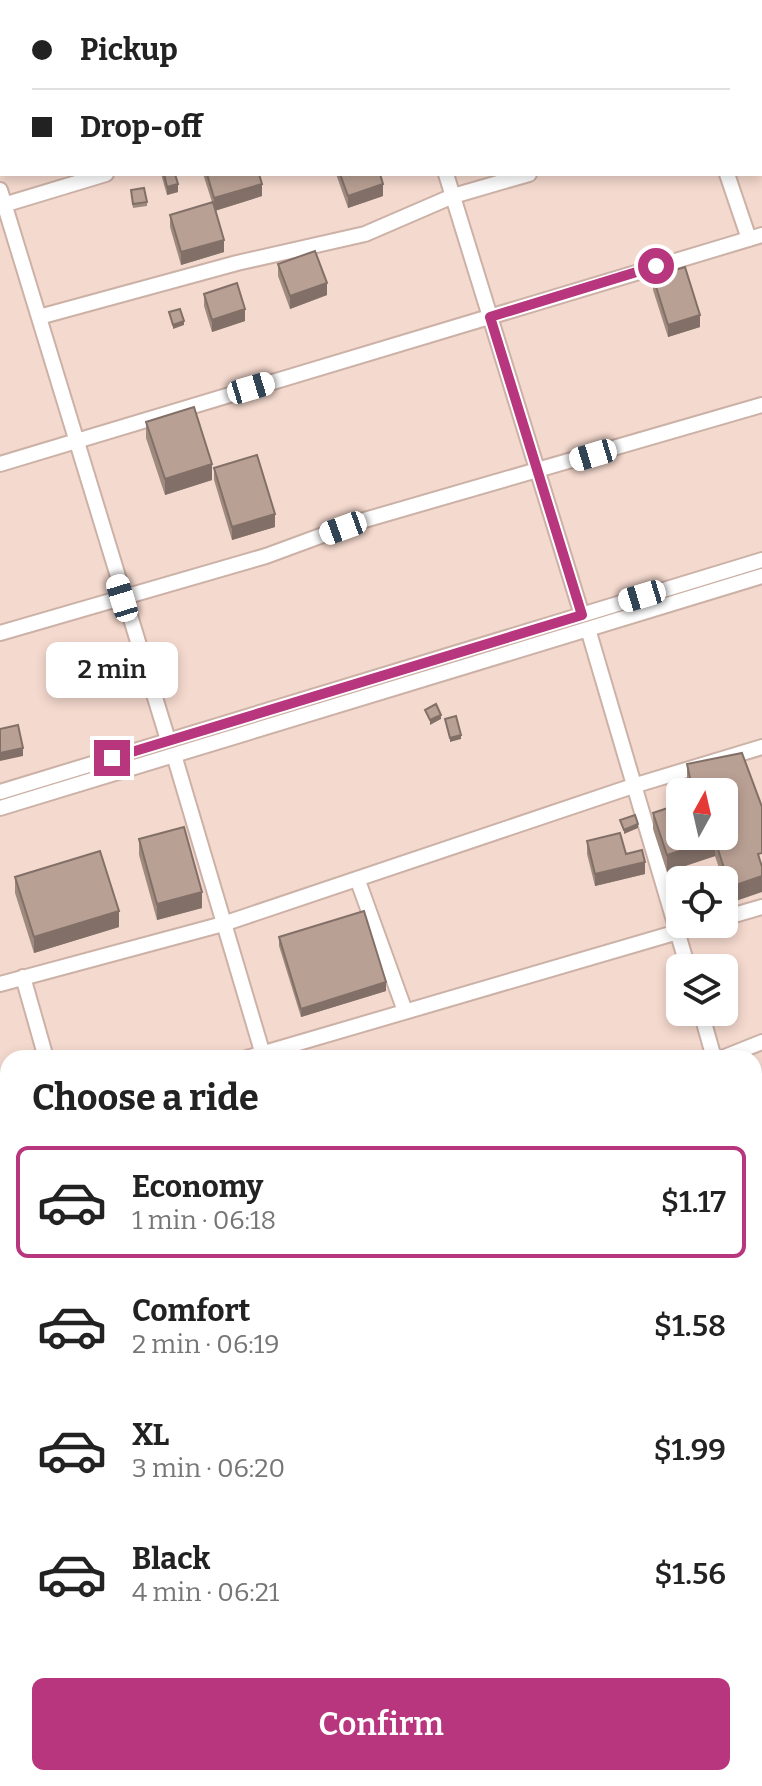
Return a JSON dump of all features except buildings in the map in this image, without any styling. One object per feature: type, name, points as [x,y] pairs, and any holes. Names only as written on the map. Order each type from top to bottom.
[{"type":"street","points":[[98,176],[1,200],[261,1050]]},
{"type":"street","points":[[447,176],[666,893]]},
{"type":"street","points":[[39,317],[237,263],[365,234],[453,196],[522,176]]},
{"type":"street","points":[[0,464],[756,237],[728,176]]},
{"type":"street","points":[[0,633],[266,556],[361,521],[762,405]]},
{"type":"street","points":[[585,622],[762,560]]},
{"type":"street","points":[[0,808],[171,748],[585,622],[762,576]]},
{"type":"street","points":[[0,984],[223,924],[633,786],[762,747]]},
{"type":"street","points":[[0,792],[171,748]]},
{"type":"street","points":[[358,881],[405,1011]]},
{"type":"street","points":[[738,914],[762,907]]},
{"type":"street","points":[[279,1050],[666,935]]},
{"type":"street","points":[[23,977],[44,1050]]},
{"type":"street","points":[[705,1026],[712,1050]]},
{"type":"street","points":[[742,1050],[762,1042]]},
{"type":"route","points":[[112,758],[582,615],[490,317],[656,266]]}]
